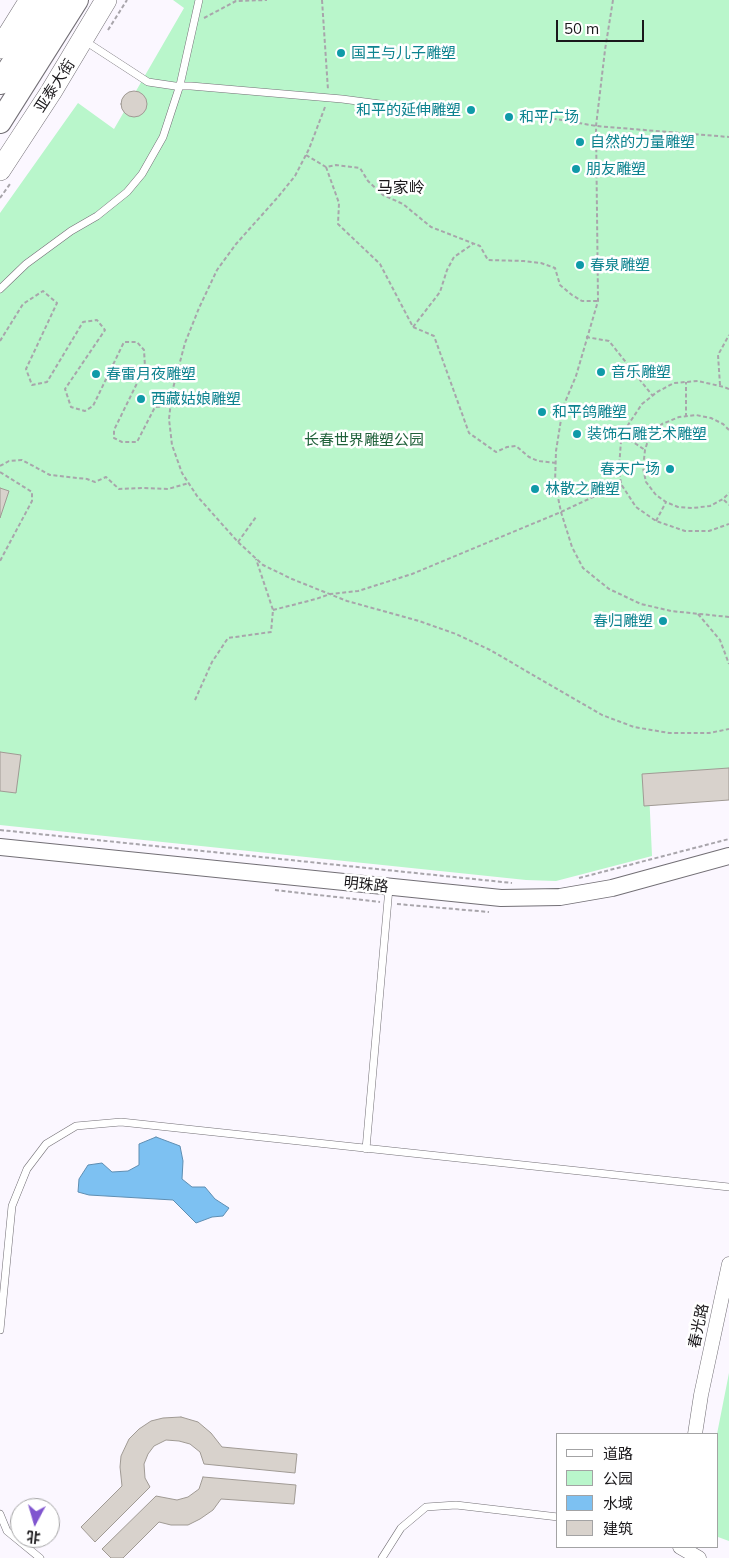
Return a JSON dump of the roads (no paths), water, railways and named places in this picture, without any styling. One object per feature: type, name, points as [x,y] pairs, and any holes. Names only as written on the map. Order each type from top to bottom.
[{"type":"highway","points":[[0,83],[53,0]]},
{"type":"highway","points":[[0,122],[77,0]]},
{"type":"main road","points":[[0,48],[30,0]]},
{"type":"main road","name":"亚泰大街","points":[[0,170],[51,92],[106,0]]},
{"type":"street","name":"明珠路","points":[[0,847],[501,898],[560,897],[612,888],[729,856]]},
{"type":"street","name":"春光路","points":[[694,1433],[729,1264]]},
{"type":"street","points":[[682,1548],[699,1558]]},
{"type":"lane","points":[[0,289],[26,264],[71,230],[97,216],[126,192],[142,174],[163,137],[184,75],[199,0]]},
{"type":"lane","points":[[83,40],[148,82],[175,86],[328,98],[418,109]]},
{"type":"lane","points":[[366,1149],[389,888]]},
{"type":"lane","points":[[0,1330],[12,1206],[28,1169],[46,1144],[76,1126],[121,1122],[729,1187]]},
{"type":"lane","points":[[382,1558],[401,1528],[426,1507],[456,1505],[556,1517]]},
{"type":"lane","points":[[0,1514],[7,1531],[36,1557]]},
{"type":"water","points":[[156,1137],[180,1146],[183,1161],[182,1179],[192,1187],[205,1187],[215,1199],[229,1208],[223,1216],[212,1217],[196,1223],[173,1200],[89,1195],[78,1192],[79,1179],[88,1165],[102,1163],[112,1172],[128,1171],[139,1165],[139,1144]]},
{"type":"place","name":"国王与儿子雕塑","points":[[341,53]]},
{"type":"place","name":"和平的延伸雕塑","points":[[471,110]]},
{"type":"place","name":"和平广场","points":[[509,117]]},
{"type":"place","name":"自然的力量雕塑","points":[[580,142]]},
{"type":"place","name":"朋友雕塑","points":[[576,169]]},
{"type":"place","name":"春泉雕塑","points":[[580,265]]},
{"type":"place","name":"音乐雕塑","points":[[601,372]]},
{"type":"place","name":"春雷月夜雕塑","points":[[96,374]]},
{"type":"place","name":"西藏姑娘雕塑","points":[[141,399]]},
{"type":"place","name":"和平鸽雕塑","points":[[542,412]]},
{"type":"place","name":"装饰石雕艺术雕塑","points":[[577,434]]},
{"type":"place","name":"春天广场","points":[[670,469]]},
{"type":"place","name":"林散之雕塑","points":[[535,489]]},
{"type":"place","name":"春归雕塑","points":[[663,621]]},
{"type":"district","name":"马家岭","points":[[401,188]]},
{"type":"park label","name":"长春世界雕塑公园","points":[[364,440]]}]
